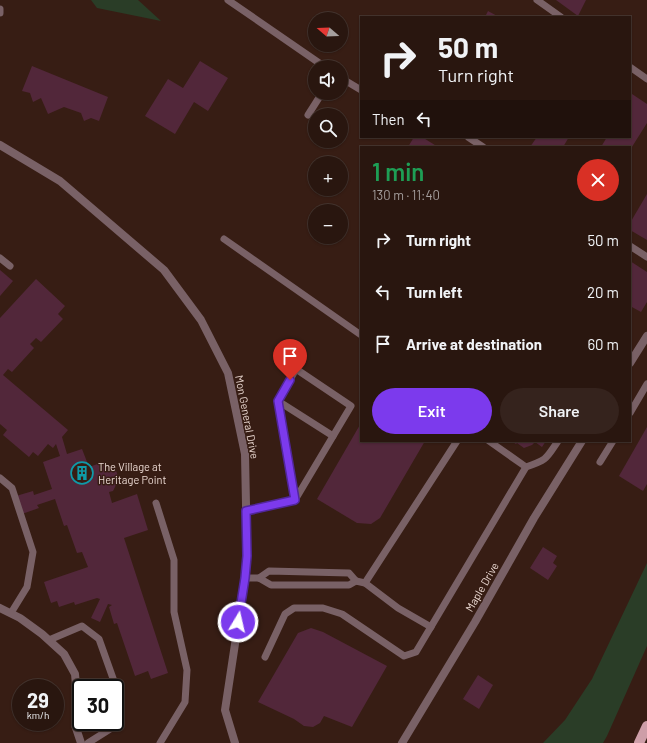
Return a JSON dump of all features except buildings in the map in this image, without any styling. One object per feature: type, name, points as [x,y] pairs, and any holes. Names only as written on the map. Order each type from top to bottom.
[{"type":"main road","points":[[639,743],[647,726]]},
{"type":"street","name":"Mon General Drive","points":[[0,144],[60,181],[164,270],[202,320],[228,373],[245,454],[247,556],[226,710],[235,743]]},
{"type":"street","points":[[631,361],[647,336]]},
{"type":"street","name":"Maple Drive","points":[[402,743],[475,622],[534,518],[581,442]]},
{"type":"street","points":[[0,608],[25,622],[49,640],[64,654],[75,674],[77,696],[75,725],[81,743]]},
{"type":"lane","points":[[228,0],[315,60]]},
{"type":"lane","points":[[537,0],[560,16]]},
{"type":"lane","points":[[631,68],[647,79]]},
{"type":"lane","points":[[348,82],[360,89]]},
{"type":"lane","points":[[470,138],[482,146]]},
{"type":"lane","points":[[224,239],[360,334]]},
{"type":"lane","points":[[631,247],[647,257]]},
{"type":"lane","points":[[0,258],[10,266]]},
{"type":"lane","points":[[246,511],[295,500],[351,406],[296,369],[278,401],[295,500]]},
{"type":"lane","points":[[631,410],[647,384]]},
{"type":"lane","points":[[278,401],[333,436]]},
{"type":"lane","points":[[365,583],[456,442]]},
{"type":"lane","points":[[491,442],[526,467]]},
{"type":"lane","points":[[265,657],[285,614],[294,608],[323,608],[342,614],[404,656],[416,652],[526,467],[547,458],[557,442]]},
{"type":"lane","points":[[600,462],[612,442]]},
{"type":"lane","points":[[0,478],[12,488],[33,552],[27,587],[11,613]]},
{"type":"lane","points":[[156,503],[174,560],[174,612],[188,670],[186,702],[160,743]]},
{"type":"lane","points":[[259,578],[269,571],[349,573],[356,581],[365,583],[398,608],[431,627]]},
{"type":"lane","points":[[245,578],[259,578],[271,585],[349,585],[356,581]]},
{"type":"lane","points":[[49,640],[82,626],[99,638],[120,698],[118,724],[88,743]]},
{"type":"green space","points":[[91,0],[138,0],[161,21],[97,8]]},
{"type":"green space","points":[[647,563],[647,646],[603,743],[543,743],[565,720],[592,679]]},
{"type":"place","name":"The Village at Heritage Point","points":[[82,473]]},
{"type":"route","points":[[238,622],[247,556],[246,511],[295,500],[278,401],[290,380]]}]
